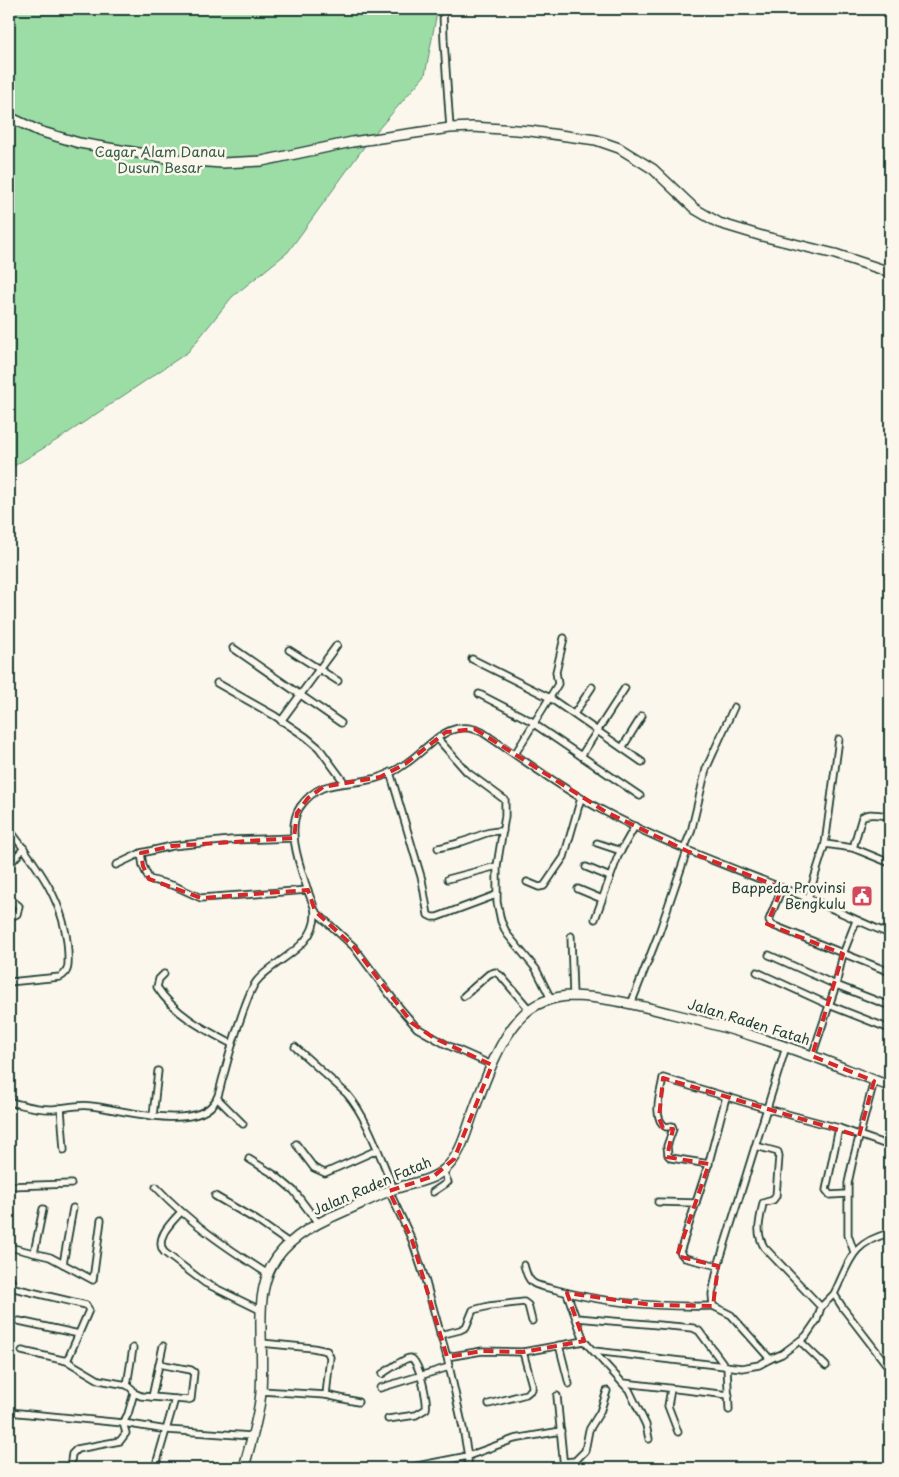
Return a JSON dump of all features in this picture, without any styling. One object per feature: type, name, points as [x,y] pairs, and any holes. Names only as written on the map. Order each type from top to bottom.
[{"type":"highway","points":[[9,117],[39,131],[79,143],[180,160],[222,163],[262,161],[352,142],[450,128],[480,127],[530,131],[603,142],[625,151],[653,169],[695,209],[720,223],[762,236],[835,254],[890,272]]},
{"type":"highway","name":"Jalan Raden Fatah","points":[[244,1468],[261,1391],[260,1310],[268,1274],[274,1261],[289,1243],[318,1224],[391,1190],[427,1179],[443,1171],[459,1150],[492,1064],[509,1033],[520,1018],[530,1010],[551,999],[572,996],[632,1004],[697,1020],[786,1047],[890,1086]]},
{"type":"street","points":[[444,9],[444,41],[450,128]]},
{"type":"street","points":[[516,754],[558,684],[556,672],[564,638]]},
{"type":"street","points":[[281,721],[337,645]]},
{"type":"street","points":[[232,648],[341,723]]},
{"type":"street","points":[[289,650],[338,681]]},
{"type":"street","points":[[472,659],[550,698],[642,762]]},
{"type":"street","points":[[217,683],[306,737],[319,748],[344,782]]},
{"type":"street","points":[[574,714],[592,687]]},
{"type":"street","points":[[581,756],[624,688]]},
{"type":"street","points":[[479,694],[534,723],[640,796]]},
{"type":"street","points":[[632,1004],[659,933],[686,850],[706,769],[734,707]]},
{"type":"street","points":[[622,748],[642,716]]},
{"type":"street","points":[[492,1064],[447,1045],[417,1028],[354,947],[315,911],[296,852],[294,838],[297,813],[304,802],[315,791],[344,782],[362,782],[390,772],[405,764],[437,738],[454,729],[467,727],[482,732],[581,798],[686,850],[808,898],[856,921],[890,934]]},
{"type":"street","points":[[437,738],[467,772],[505,800],[506,808],[503,831],[496,866],[496,895],[504,928],[536,968],[551,999]]},
{"type":"street","points":[[808,898],[825,844],[839,739]]},
{"type":"street","points":[[390,772],[420,872],[428,915],[437,917],[496,895]]},
{"type":"street","points":[[527,882],[539,887],[544,886],[559,866],[566,853],[581,798]]},
{"type":"street","points":[[853,848],[862,817],[866,814],[890,815]]},
{"type":"street","points":[[595,920],[621,851],[635,826]]},
{"type":"street","points":[[9,829],[46,880],[56,902],[66,939],[68,964],[66,972],[60,977],[9,982]]},
{"type":"street","points":[[438,848],[462,842],[495,830],[503,831]]},
{"type":"street","points":[[116,865],[141,853],[172,846],[231,840],[294,838]]},
{"type":"street","points":[[597,843],[621,851]]},
{"type":"street","points":[[825,844],[853,848],[890,863]]},
{"type":"street","points":[[9,865],[24,848]]},
{"type":"street","points":[[141,853],[148,879],[175,886],[200,898],[308,890]]},
{"type":"street","points":[[448,879],[496,866]]},
{"type":"street","points":[[586,867],[610,877]]},
{"type":"street","points":[[782,888],[769,920],[772,925],[890,972]]},
{"type":"street","points":[[578,889],[602,899]]},
{"type":"street","points":[[9,898],[19,906],[17,914],[9,918]]},
{"type":"street","points":[[9,1102],[35,1108],[91,1106],[153,1116],[188,1116],[207,1109],[217,1098],[232,1044],[256,982],[305,940],[311,931],[315,911]]},
{"type":"street","points":[[812,1056],[836,985],[843,954],[856,921]]},
{"type":"street","points":[[571,936],[572,996]]},
{"type":"street","points":[[769,955],[836,985],[890,1006]]},
{"type":"street","points":[[464,996],[489,974],[495,972],[530,1010]]},
{"type":"street","points":[[757,972],[829,1005],[890,1029]]},
{"type":"street","points":[[164,974],[159,979],[157,987],[166,998],[192,1022],[232,1044]]},
{"type":"street","points":[[295,1047],[350,1097],[362,1116],[377,1150],[425,1279],[447,1357],[468,1456],[468,1468]]},
{"type":"street","points":[[713,1306],[712,1294],[718,1266],[786,1047]]},
{"type":"street","points":[[153,1116],[158,1071]]},
{"type":"street","points":[[709,1164],[672,1158],[668,1155],[667,1146],[673,1129],[672,1126],[666,1127],[661,1124],[658,1107],[663,1078],[839,1128],[890,1146]]},
{"type":"street","points":[[854,1252],[848,1236],[848,1194],[853,1160],[874,1080]]},
{"type":"street","points":[[718,1266],[685,1258],[680,1252],[709,1164],[726,1097]]},
{"type":"street","points":[[217,1098],[243,1124]]},
{"type":"street","points":[[61,1108],[64,1150]]},
{"type":"street","points":[[839,1128],[826,1190],[830,1195],[848,1194]]},
{"type":"street","points":[[296,1144],[314,1168],[325,1172],[377,1150]]},
{"type":"street","points":[[756,1146],[778,1152],[780,1156],[776,1196],[773,1200],[763,1203],[758,1229],[759,1237],[764,1248],[821,1307]]},
{"type":"street","points":[[249,1159],[275,1175],[294,1192],[318,1224]]},
{"type":"street","points":[[433,1192],[448,1182],[443,1171]]},
{"type":"street","points":[[9,1186],[70,1184]]},
{"type":"street","points":[[156,1187],[181,1212],[227,1248],[268,1274]]},
{"type":"street","points":[[215,1196],[256,1220],[289,1243]]},
{"type":"street","points":[[658,1202],[696,1203]]},
{"type":"street","points":[[63,1264],[73,1208]]},
{"type":"street","points":[[34,1253],[43,1209]]},
{"type":"street","points":[[181,1212],[166,1231],[161,1242],[161,1248],[164,1252],[205,1283],[260,1310]]},
{"type":"street","points":[[9,1247],[50,1258],[92,1280],[102,1220]]},
{"type":"street","points":[[594,1351],[747,1368],[759,1365],[782,1354],[800,1341],[812,1328],[821,1307],[834,1294],[854,1252],[875,1238],[890,1233]]},
{"type":"street","points":[[524,1265],[529,1278],[535,1284],[567,1293],[652,1305],[713,1306],[731,1315],[770,1359]]},
{"type":"street","points":[[9,1276],[14,1288],[86,1305],[89,1310],[88,1313],[67,1361]]},
{"type":"street","points":[[567,1293],[584,1341],[624,1383],[636,1401],[646,1425],[649,1439]]},
{"type":"street","points":[[834,1294],[890,1369]]},
{"type":"street","points":[[440,1334],[466,1327],[473,1310],[489,1306],[524,1302],[528,1305],[532,1321]]},
{"type":"street","points":[[576,1318],[693,1328],[699,1331],[726,1366],[730,1410]]},
{"type":"street","points":[[19,1321],[79,1334]]},
{"type":"street","points":[[447,1357],[482,1351],[524,1352],[584,1341]]},
{"type":"street","points":[[800,1341],[826,1366]]},
{"type":"street","points":[[261,1343],[327,1351],[330,1357],[326,1395]]},
{"type":"street","points":[[559,1345],[569,1384]]},
{"type":"street","points":[[152,1397],[163,1346]]},
{"type":"street","points":[[127,1385],[133,1348]]},
{"type":"street","points":[[22,1351],[67,1361],[99,1380],[127,1385],[134,1393],[152,1397],[187,1400],[191,1398],[194,1372],[159,1364]]},
{"type":"street","points":[[489,1404],[526,1394],[532,1389],[524,1352]]},
{"type":"street","points":[[382,1374],[407,1358],[411,1358],[416,1362],[421,1376],[427,1404],[426,1409],[416,1415],[388,1419]]},
{"type":"street","points":[[380,1388],[449,1367]]},
{"type":"street","points":[[624,1383],[729,1395]]},
{"type":"street","points":[[671,1389],[668,1406],[678,1432]]},
{"type":"street","points":[[261,1391],[326,1395],[358,1402]]},
{"type":"street","points":[[557,1396],[564,1465],[575,1461],[585,1451],[589,1430],[600,1412],[607,1391]]},
{"type":"street","points":[[70,1468],[72,1454],[77,1449],[120,1441],[126,1433],[124,1424],[134,1393]]},
{"type":"street","points":[[155,1468],[175,1399]]},
{"type":"street","points":[[9,1412],[167,1430],[251,1436]]},
{"type":"street","points":[[407,1468],[468,1456],[514,1439],[560,1431]]},
{"type":"highlighted area","points":[[475,729],[606,812],[687,851],[782,888],[767,924],[843,954],[812,1056],[874,1081],[859,1136],[663,1078],[659,1118],[663,1128],[673,1129],[667,1157],[709,1164],[677,1256],[718,1266],[713,1306],[652,1305],[567,1293],[584,1341],[523,1352],[482,1351],[447,1357],[412,1240],[389,1191],[434,1176],[454,1159],[492,1065],[434,1038],[412,1023],[354,947],[315,911],[308,890],[201,898],[149,879],[143,866],[141,853],[172,846],[294,838],[297,813],[308,798],[323,787],[380,777],[405,764],[446,732]]},
{"type":"green space","name":"Cagar Alam Danau Dusun Besar","points":[[9,9],[434,9],[437,12],[425,75],[369,140],[288,252],[232,297],[188,352],[62,437],[9,469]]},
{"type":"place","name":"Bappeda Provinsi Bengkulu","points":[[862,896]]}]
